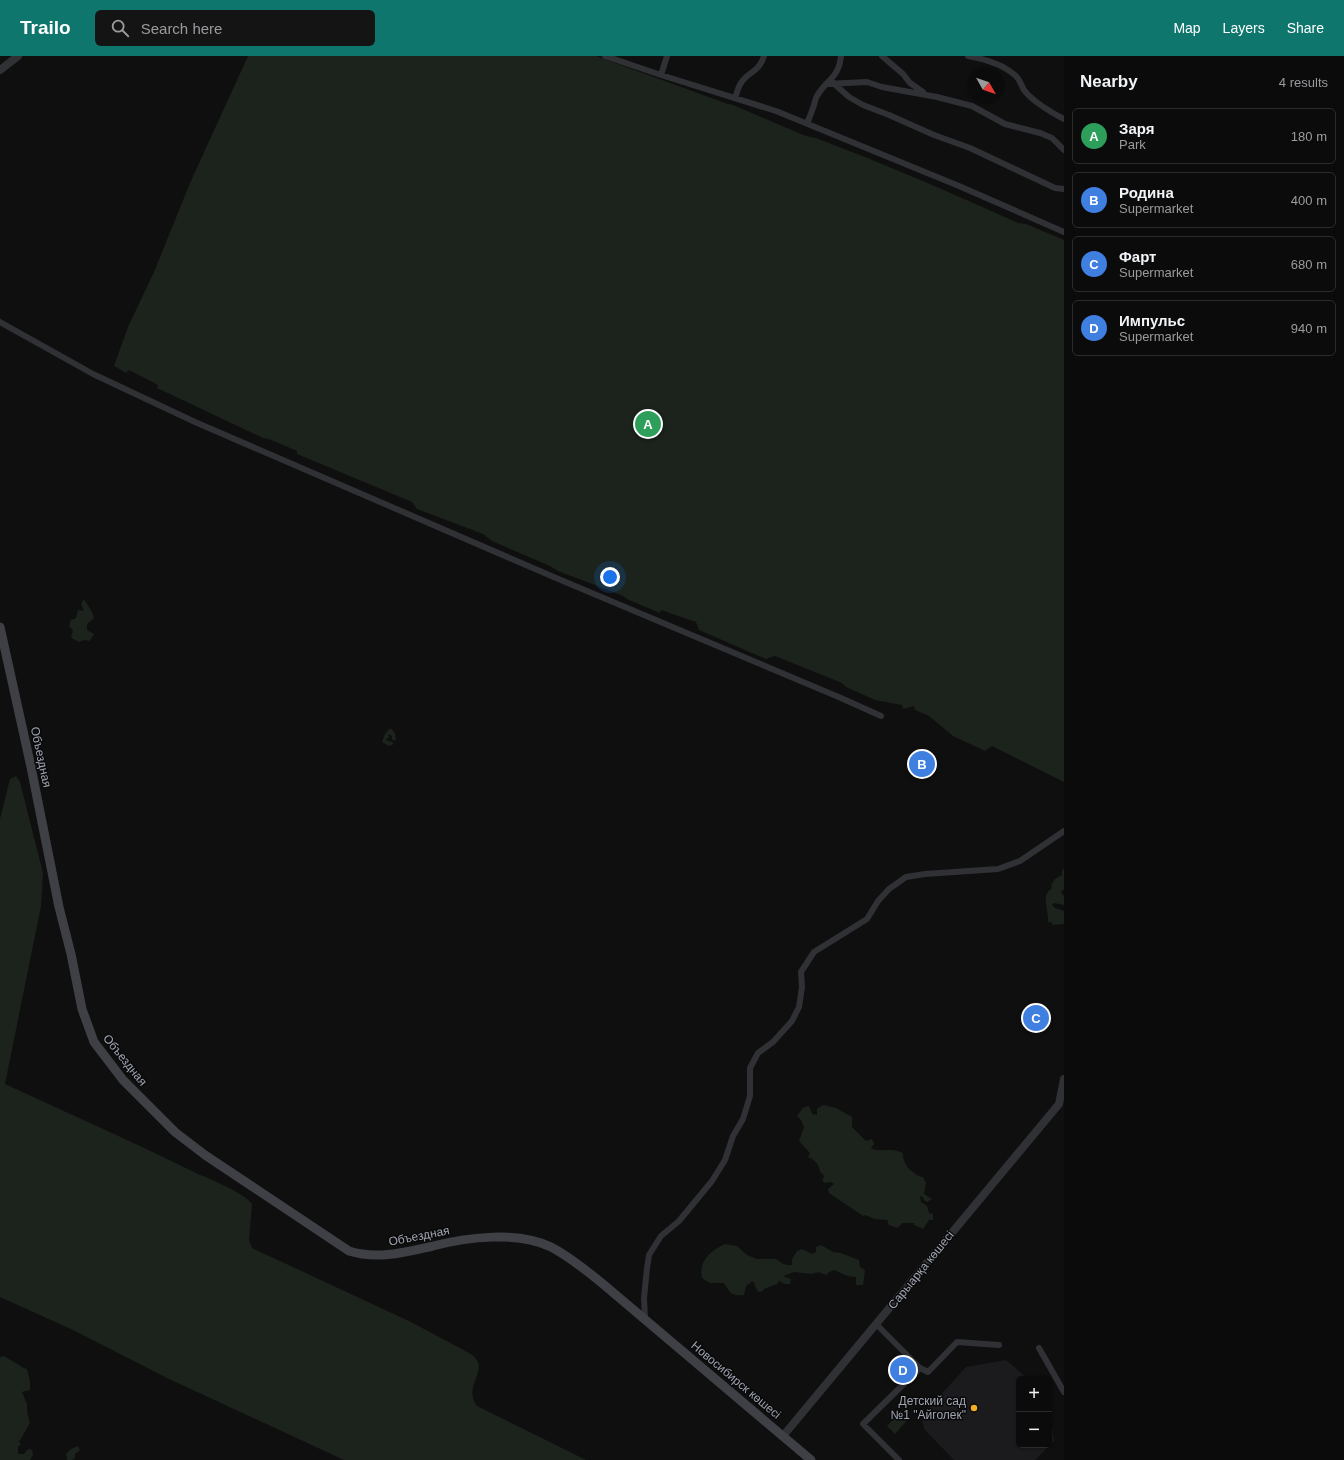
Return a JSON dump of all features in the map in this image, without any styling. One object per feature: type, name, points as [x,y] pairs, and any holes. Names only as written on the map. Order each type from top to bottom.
[{"type":"main road","name":"Объездная","points":[[0,627],[31,767],[53,883],[72,954],[82,1009],[94,1042],[123,1080],[175,1132],[205,1155],[349,1252],[373,1256],[387,1255],[406,1253],[457,1240],[494,1237],[538,1243],[550,1247],[574,1261],[645,1319]]},
{"type":"main road","name":"Новосибирск көшесі","points":[[645,1319],[811,1460]]},
{"type":"street","points":[[1,67],[18,56]]},
{"type":"street","points":[[605,56],[661,76],[776,111],[959,186],[1064,232]]},
{"type":"street","points":[[661,76],[667,56]]},
{"type":"street","points":[[735,98],[741,82],[754,72],[762,62],[764,56]]},
{"type":"street","points":[[807,123],[815,98],[830,83],[837,72],[842,56]]},
{"type":"street","points":[[882,56],[903,74],[910,84],[928,95]]},
{"type":"street","points":[[968,56],[984,58],[1009,72],[1016,77],[1024,90],[1048,110],[1064,119]]},
{"type":"street","points":[[830,83],[867,82],[972,106],[1005,124],[1040,133],[1052,138],[1064,150]]},
{"type":"street","points":[[830,83],[863,105],[934,135],[970,148],[1055,188],[1064,189]]},
{"type":"street","points":[[0,322],[93,374],[195,422],[881,716]]},
{"type":"street","points":[[645,1319],[644,1298],[649,1255],[661,1236],[679,1221],[712,1181],[725,1160],[733,1136],[743,1119],[750,1096],[750,1068],[758,1053],[773,1042],[792,1021],[799,1007],[802,987],[801,972],[814,952],[867,919],[878,901],[889,889],[906,877],[925,874],[998,869],[1020,861],[1064,830]]},
{"type":"street","points":[[1061,1106],[1064,1079]]},
{"type":"street","name":"Сарыарқа көшесі","points":[[783,1436],[1061,1106]]},
{"type":"street","points":[[876,1324],[920,1368],[928,1372],[957,1342],[999,1345]]},
{"type":"street","points":[[1039,1348],[1064,1392]]},
{"type":"street","points":[[899,1460],[863,1424],[920,1368]]},
{"type":"shaded area","points":[[248,56],[596,56],[733,105],[806,136],[816,138],[867,158],[1018,223],[1026,224],[1064,240],[1064,782],[992,746],[985,751],[953,736],[929,716],[915,710],[914,706],[903,709],[902,705],[875,700],[846,687],[842,683],[775,656],[766,659],[699,630],[696,622],[661,610],[660,613],[621,595],[558,571],[550,566],[492,541],[483,534],[417,509],[412,502],[297,454],[297,451],[269,439],[263,438],[157,388],[158,385],[129,370],[126,373],[114,366],[128,327],[154,272],[190,183]]},
{"type":"shaded area","points":[[84,599],[94,618],[87,624],[87,630],[94,634],[90,641],[84,640],[79,642],[71,638],[73,630],[69,626],[71,620],[76,618],[78,610],[84,611],[81,604]]},
{"type":"shaded area","points":[[389,729],[395,733],[396,740],[394,741],[392,736],[388,734],[389,738],[386,740],[394,744],[389,746],[382,742]]},
{"type":"shaded area","points":[[16,776],[20,782],[43,873],[41,906],[5,1084],[242,1195],[252,1204],[249,1240],[252,1248],[411,1322],[471,1354],[476,1359],[479,1367],[472,1394],[477,1406],[586,1460],[344,1460],[169,1379],[73,1330],[0,1297],[0,819],[10,779]]},
{"type":"shaded area","points":[[1064,868],[1064,889],[1061,892],[1064,896],[1064,905],[1054,903],[1052,905],[1055,908],[1064,911],[1064,924],[1053,925],[1051,922],[1048,922],[1046,895],[1052,888],[1051,885],[1055,879],[1062,875]]},
{"type":"shaded area","points":[[823,1105],[836,1108],[852,1117],[852,1127],[866,1141],[872,1139],[874,1144],[871,1148],[878,1150],[894,1150],[903,1153],[906,1165],[916,1174],[923,1177],[926,1183],[924,1194],[932,1199],[927,1202],[920,1196],[921,1202],[927,1206],[929,1213],[933,1214],[933,1220],[929,1220],[923,1229],[914,1225],[914,1223],[902,1223],[897,1228],[889,1225],[887,1220],[875,1219],[865,1215],[863,1216],[829,1193],[828,1189],[834,1184],[831,1182],[825,1183],[822,1180],[824,1177],[820,1172],[818,1165],[808,1157],[810,1153],[799,1141],[804,1127],[801,1120],[797,1116],[803,1108],[808,1106],[812,1114],[817,1115],[817,1109]]},
{"type":"shaded area","points":[[725,1244],[737,1246],[747,1255],[757,1259],[776,1259],[788,1265],[792,1265],[792,1259],[797,1251],[802,1249],[812,1254],[816,1252],[816,1247],[821,1245],[833,1252],[841,1253],[859,1260],[860,1267],[865,1270],[863,1285],[856,1285],[856,1277],[845,1275],[835,1270],[826,1275],[819,1272],[811,1274],[794,1272],[783,1276],[791,1279],[790,1284],[785,1284],[779,1281],[777,1284],[758,1292],[753,1281],[746,1286],[744,1295],[736,1295],[731,1293],[724,1283],[710,1283],[702,1278],[702,1267],[707,1257]]},
{"type":"shaded area","points":[[4,1356],[27,1369],[30,1381],[30,1390],[22,1392],[27,1404],[27,1412],[30,1423],[19,1442],[21,1444],[18,1447],[18,1454],[24,1454],[27,1450],[32,1450],[33,1455],[30,1460],[0,1460],[0,1357]]},
{"type":"shaded area","name":"Детский сад №1 \"Айголек\"","points":[[1006,1360],[1025,1376],[1016,1376],[1016,1448],[1047,1448],[1035,1460],[954,1460],[924,1429],[922,1418],[925,1412],[966,1367]]},
{"type":"shaded area","points":[[901,1411],[909,1418],[895,1434],[887,1426]]},
{"type":"shaded area","name":"Детский сад №1 \"Айголек\"","points":[[1052,1426],[1054,1441],[1052,1443]]},
{"type":"shaded area","points":[[78,1446],[80,1450],[75,1454],[75,1458],[72,1460],[67,1460],[66,1454],[71,1449]]},
{"type":"place","name":"Заря","points":[[648,424]]},
{"type":"place","name":"Родина","points":[[922,764]]},
{"type":"place","name":"Фарт","points":[[1036,1018]]},
{"type":"place","name":"Импульс","points":[[903,1370]]},
{"type":"place","name":"Детский сад №1 \"Айголек\"","points":[[974,1408]]}]
